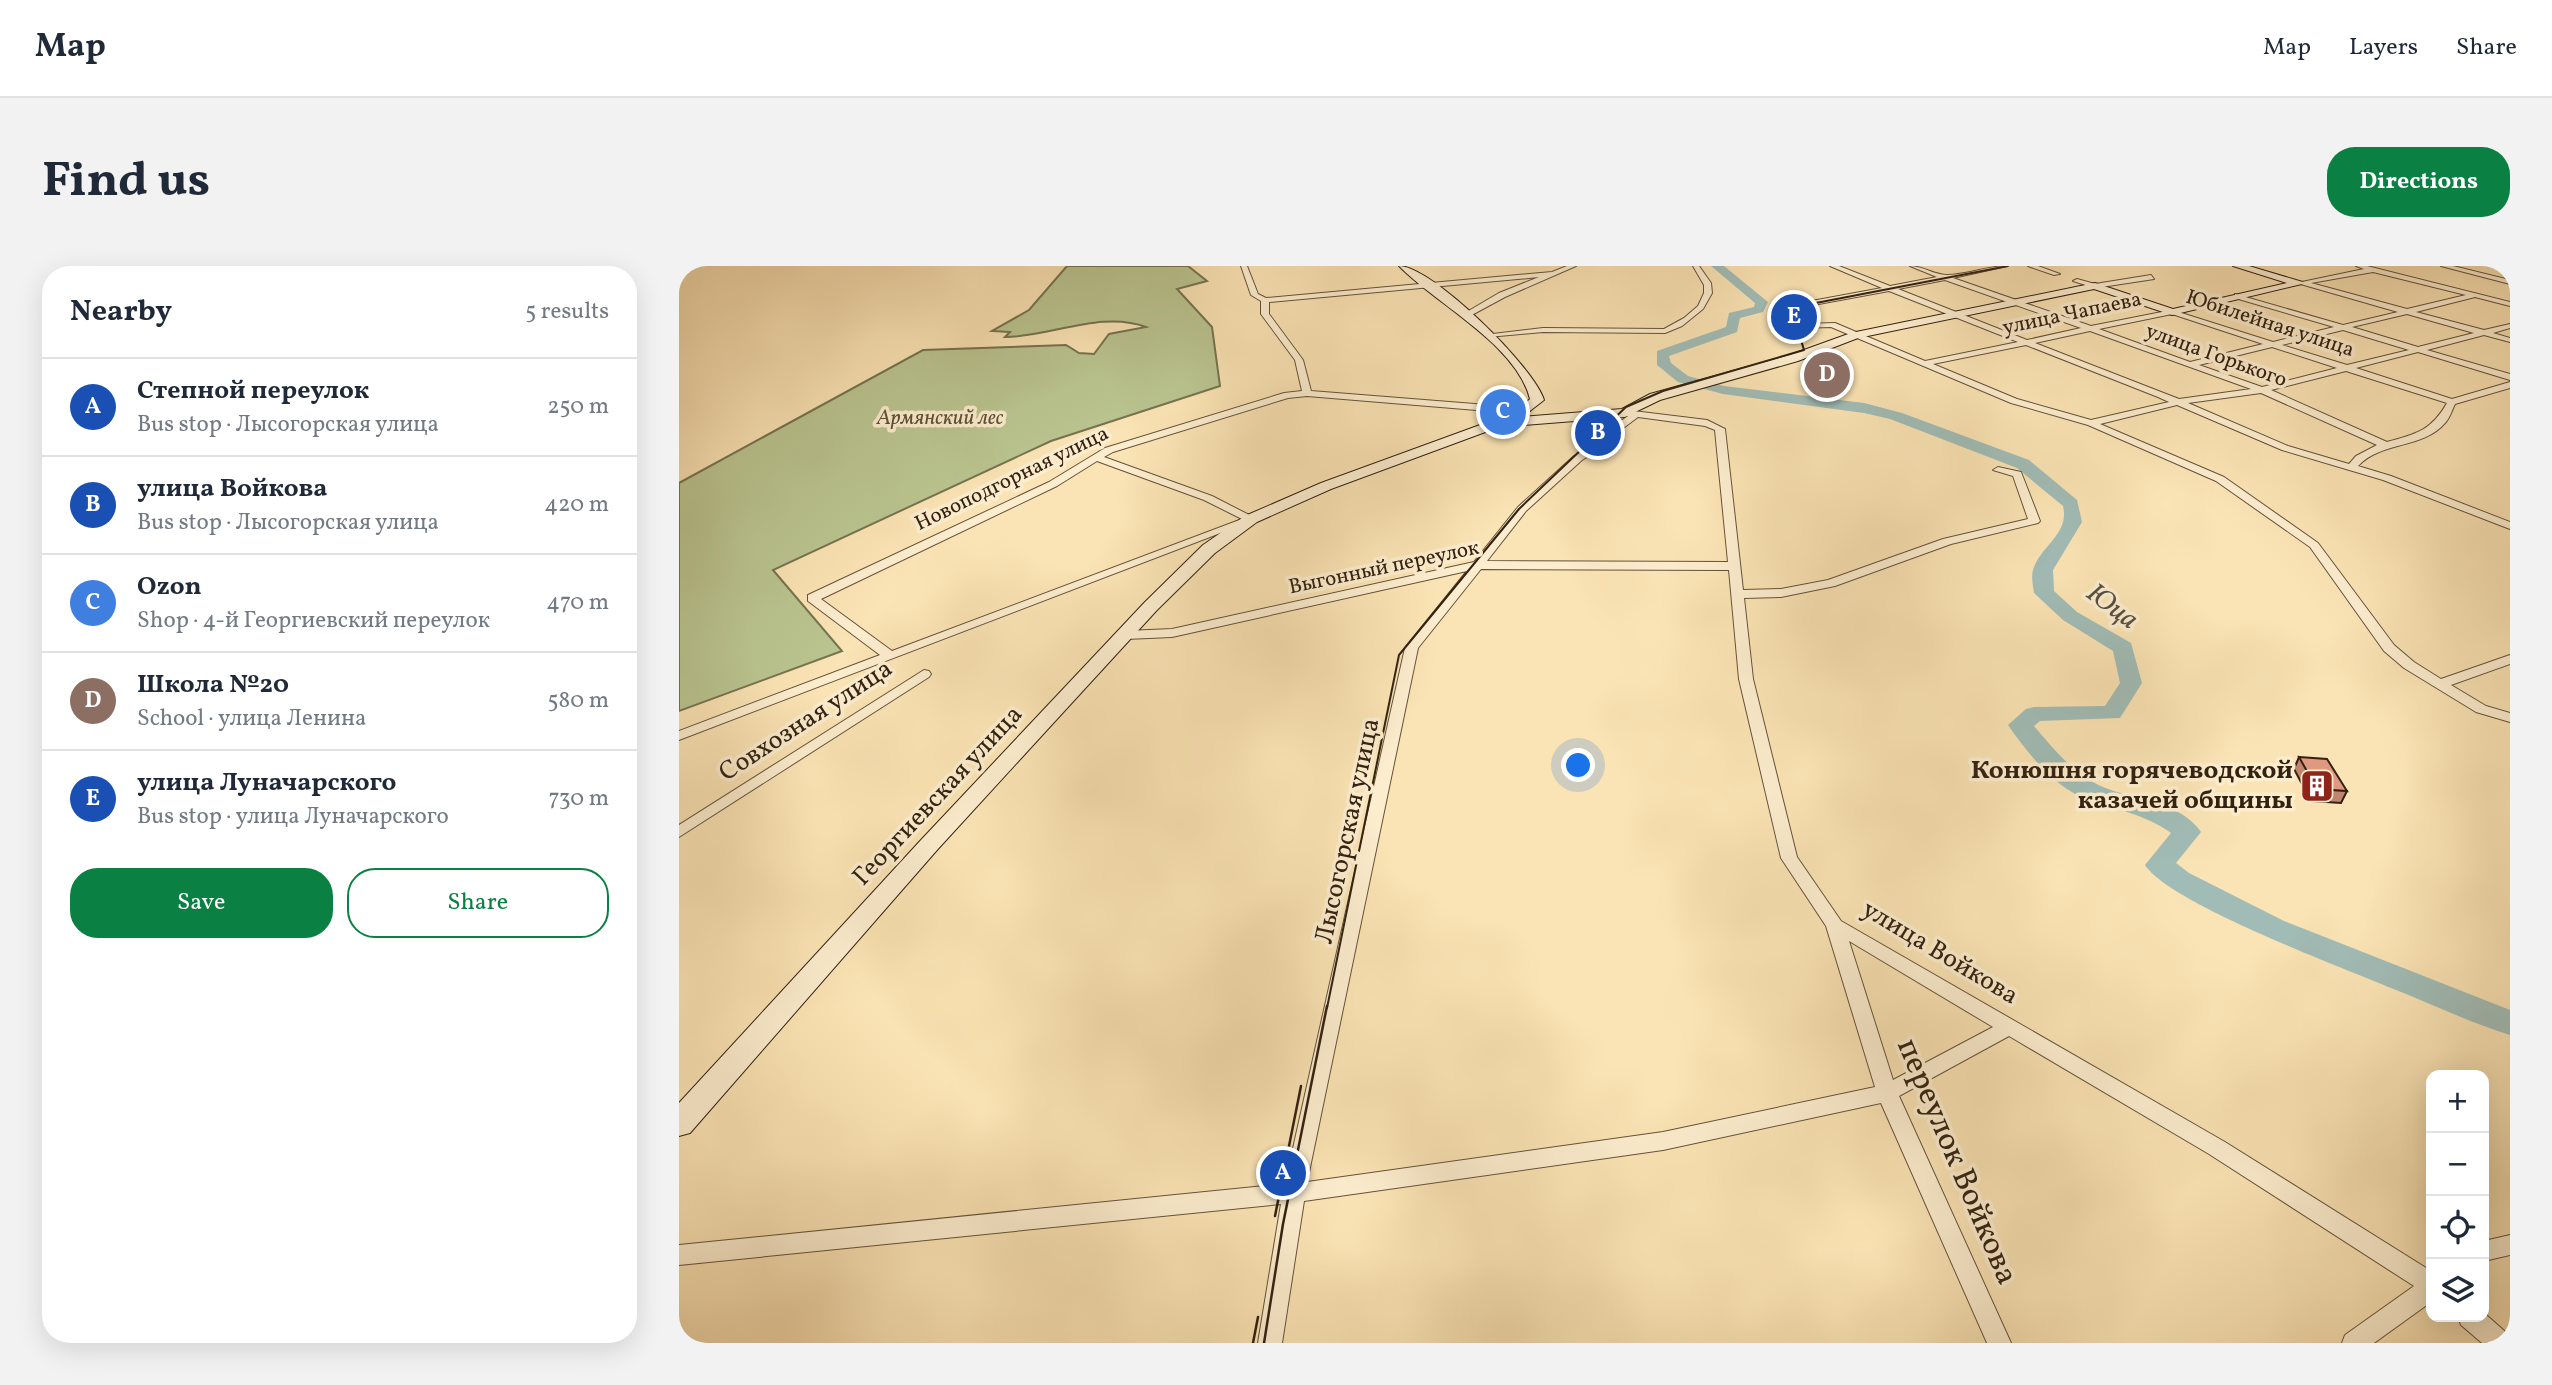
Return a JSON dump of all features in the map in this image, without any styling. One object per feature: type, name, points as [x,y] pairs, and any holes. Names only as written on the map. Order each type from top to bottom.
[{"type":"main road","points":[[1404,266],[1468,315],[1538,394],[1538,400],[1525,411]]},
{"type":"main road","points":[[2238,266],[2301,284]]},
{"type":"main road","name":"улица Чапаева","points":[[2172,312],[2301,284]]},
{"type":"main road","points":[[1496,425],[1546,417],[1630,415],[1633,407],[1679,389],[1794,358],[1855,335],[2095,286]]},
{"type":"main road","name":"Юбилейная улица","points":[[2095,286],[2172,312]]},
{"type":"main road","points":[[1525,411],[1546,417]]},
{"type":"main road","name":"Георгиевская улица","points":[[679,1124],[929,845],[1209,549],[1251,519],[1326,486],[1496,425],[1525,411]]},
{"type":"street","points":[[1244,266],[1255,295],[1265,300],[1434,287],[1552,274]]},
{"type":"street","points":[[1468,315],[1573,266]]},
{"type":"street","points":[[1488,335],[1543,330],[1665,331],[1679,327],[1706,301],[1708,285],[1696,266]]},
{"type":"street","points":[[1833,266],[2179,402],[2312,459],[2351,467],[2510,526]]},
{"type":"street","name":"улица Горького","points":[[1913,266],[2262,390],[2385,445]]},
{"type":"street","points":[[2004,266],[1793,307],[1800,326],[1825,324],[2014,401],[2091,423],[2220,479],[2314,545],[2389,648],[2409,666],[2481,709],[2510,718]]},
{"type":"street","points":[[2031,266],[2056,274]]},
{"type":"street","points":[[2359,266],[2510,304]]},
{"type":"street","name":"улица Чапаева","points":[[2301,284],[2390,266]]},
{"type":"street","points":[[2444,266],[2510,282]]},
{"type":"street","points":[[2095,286],[2151,276]]},
{"type":"street","name":"Юбилейная улица","points":[[2077,281],[2095,286]]},
{"type":"street","points":[[2301,284],[2510,340]]},
{"type":"street","points":[[2238,296],[2510,377]]},
{"type":"street","points":[[2187,365],[2472,296]]},
{"type":"street","points":[[1265,300],[1265,314],[1299,360],[1307,393]]},
{"type":"street","name":"улица Чапаева","points":[[1926,363],[2172,312]]},
{"type":"street","name":"Юбилейная улица","points":[[2172,312],[2452,402]]},
{"type":"street","points":[[2091,423],[2179,402],[2262,390],[2510,326]]},
{"type":"street","points":[[2351,467],[2355,461],[2385,445],[2425,433],[2441,422],[2452,402],[2510,385]]},
{"type":"street","name":"Новоподгорная улица","points":[[890,656],[812,598],[1053,484],[1109,450],[1287,395],[1307,393],[1525,411]]},
{"type":"street","name":"Лысогорская улица","points":[[1270,1343],[1294,1194],[1412,648],[1522,509],[1578,458],[1607,441],[1630,415]]},
{"type":"street","name":"улица Войкова","points":[[1630,415],[1707,423],[1720,429],[1746,679],[1789,858],[1835,925],[2007,1028],[2217,1148],[2426,1283]]},
{"type":"street","points":[[1097,458],[1208,498],[1251,519]]},
{"type":"street","points":[[1738,594],[1781,593],[1831,583],[1947,541],[2034,521],[2017,474],[1998,470]]},
{"type":"street","name":"Георгиевская улица","points":[[679,736],[1251,519]]},
{"type":"street","name":"Выгонный переулок","points":[[1126,635],[1172,633],[1478,565],[1736,566]]},
{"type":"street","points":[[2439,684],[2510,659]]},
{"type":"street","name":"Совхозная улица","points":[[679,832],[924,674]]},
{"type":"street","name":"переулок Войкова","points":[[1835,925],[1887,1093],[1999,1343]]},
{"type":"street","points":[[679,1255],[1294,1194],[1663,1141],[1887,1093],[2007,1028]]},
{"type":"street","points":[[2489,1250],[2510,1245]]},
{"type":"street","points":[[2354,1343],[2426,1290]]},
{"type":"street","points":[[2476,1322],[2500,1343]]},
{"type":"green space","name":"Армянский лес","points":[[1067,266],[1188,266],[1207,281],[1177,289],[1212,327],[1220,386],[1051,441],[773,570],[842,651],[679,711],[679,483],[923,350],[1066,345],[1079,353],[1094,354],[1109,334],[1146,327],[1112,321],[1022,336],[1005,337],[1010,332],[992,331],[1029,310]]},
{"type":"building","points":[[2299,757],[2327,759],[2347,791],[2317,789]]},
{"type":"waterway","name":"Юца","points":[[1717,266],[1762,302],[1759,309],[1734,316],[1732,329],[1662,354],[1664,365],[1683,379],[1723,390],[1864,408],[1896,416],[1924,429],[2023,464],[2071,504],[2074,514],[2070,530],[2043,570],[2044,593],[2070,616],[2123,648],[2131,683],[2112,713],[2034,714],[2020,725],[2060,771],[2092,792],[2162,814],[2187,832],[2159,865],[2179,880],[2274,928],[2510,1023]]},
{"type":"tram line","points":[[1327,1008],[1399,655],[1519,509],[1626,407],[1663,391],[1804,350],[1794,317],[1795,307],[2008,266]]},
{"type":"tram line","points":[[1264,1343],[1283,1224],[1327,1006]]},
{"type":"tram line","points":[[1275,1216],[1301,1086]]},
{"type":"tram line","points":[[1253,1343],[1258,1317]]},
{"type":"place","name":"улица Луначарского","points":[[1794,317]]},
{"type":"place","name":"Школа №20","points":[[1827,375]]},
{"type":"place","name":"Ozon","points":[[1503,412]]},
{"type":"place","name":"улица Войкова","points":[[1598,433]]},
{"type":"place","name":"Конюшня горячеводской казачей общины","points":[[2317,786]]},
{"type":"place","name":"Степной переулок","points":[[1283,1173]]}]
